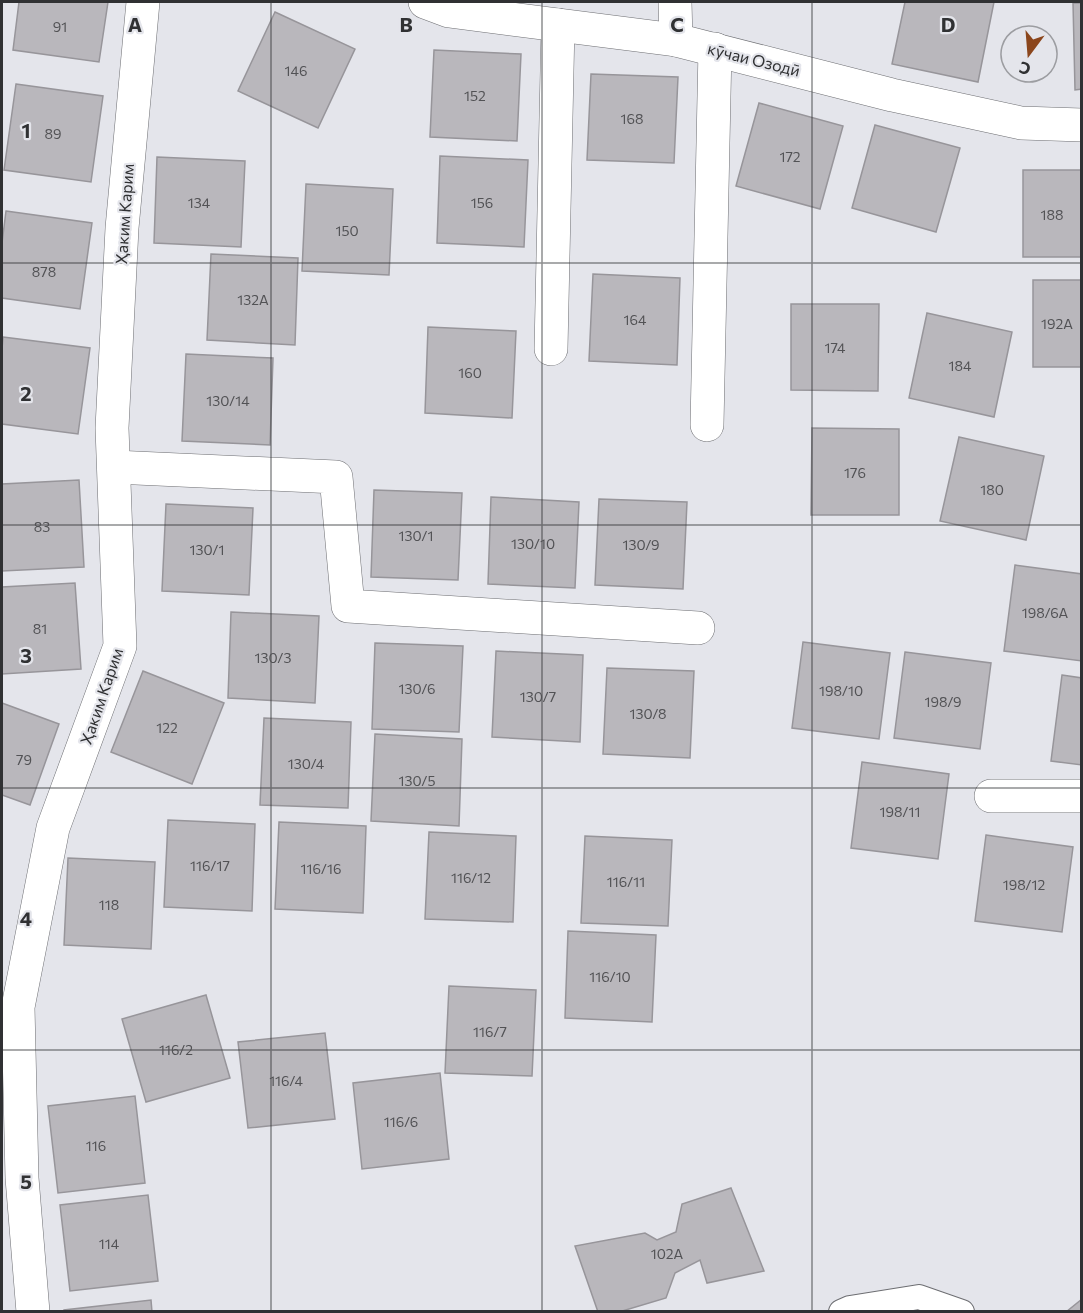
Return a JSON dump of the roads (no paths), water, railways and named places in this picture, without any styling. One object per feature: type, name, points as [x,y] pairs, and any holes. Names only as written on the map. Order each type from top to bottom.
[{"type":"street","name":"Ҳаким Карим","points":[[33,1311],[22,1178],[18,1006],[53,828],[120,646],[112,428],[122,228],[143,2]]},
{"type":"street","name":"кӯчаи Озодӣ","points":[[425,2],[449,11],[676,40],[892,95],[1020,123],[1082,125]]},
{"type":"street","points":[[675,2],[676,40]]},
{"type":"street","points":[[550,349],[558,25]]},
{"type":"street","points":[[707,425],[715,50]]},
{"type":"street","points":[[114,467],[336,477],[348,606],[698,628]]},
{"type":"street","points":[[991,796],[1082,796]]},
{"type":"lane","points":[[841,1311],[919,1297],[962,1311]]}]
